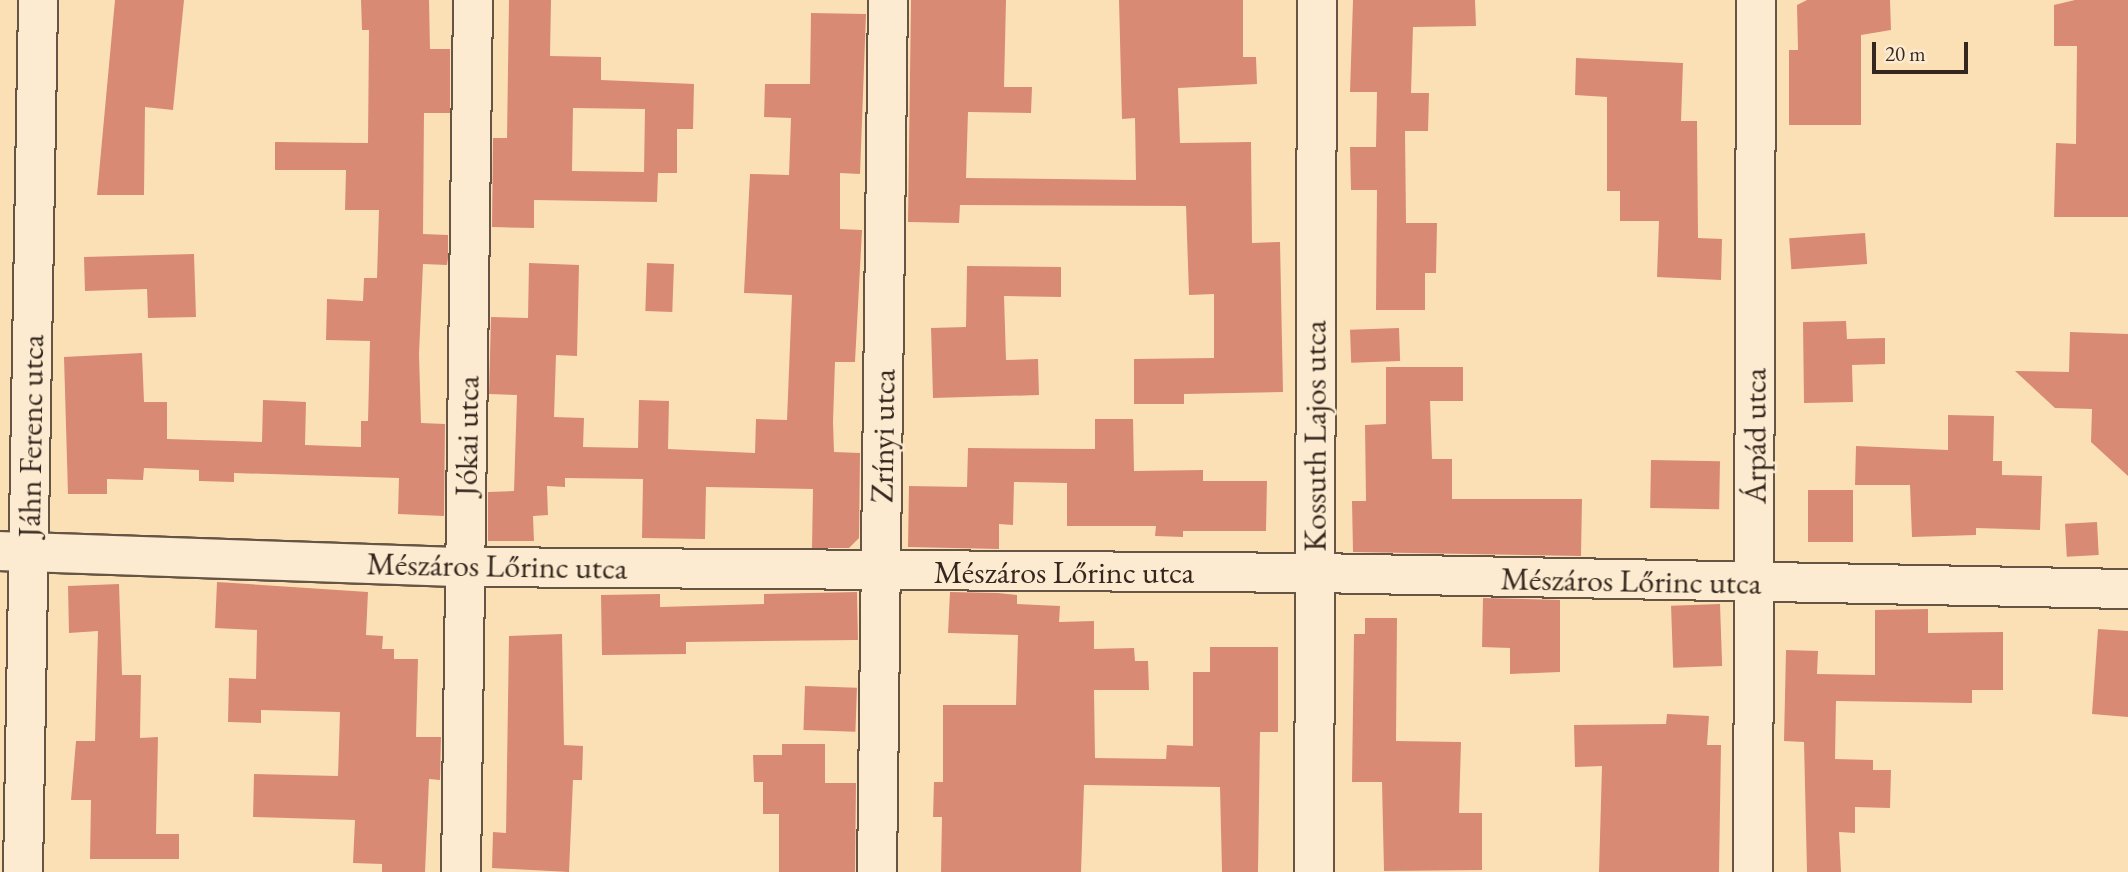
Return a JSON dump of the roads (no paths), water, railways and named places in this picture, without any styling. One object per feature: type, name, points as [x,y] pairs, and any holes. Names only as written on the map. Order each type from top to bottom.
[{"type":"street","name":"Jáhn Ferenc utca","points":[[23,872],[15,551],[38,0]]},
{"type":"street","name":"Jókai utca","points":[[461,872],[473,0]]},
{"type":"street","name":"Zrínyi utca","points":[[877,872],[888,0]]},
{"type":"street","name":"Kossuth Lajos utca","points":[[1314,872],[1317,0]]},
{"type":"street","name":"Árpád utca","points":[[1753,872],[1756,0]]},
{"type":"street","name":"Mészáros Lőrinc utca","points":[[15,551],[466,567],[1315,573],[1754,584],[2128,589]]}]
